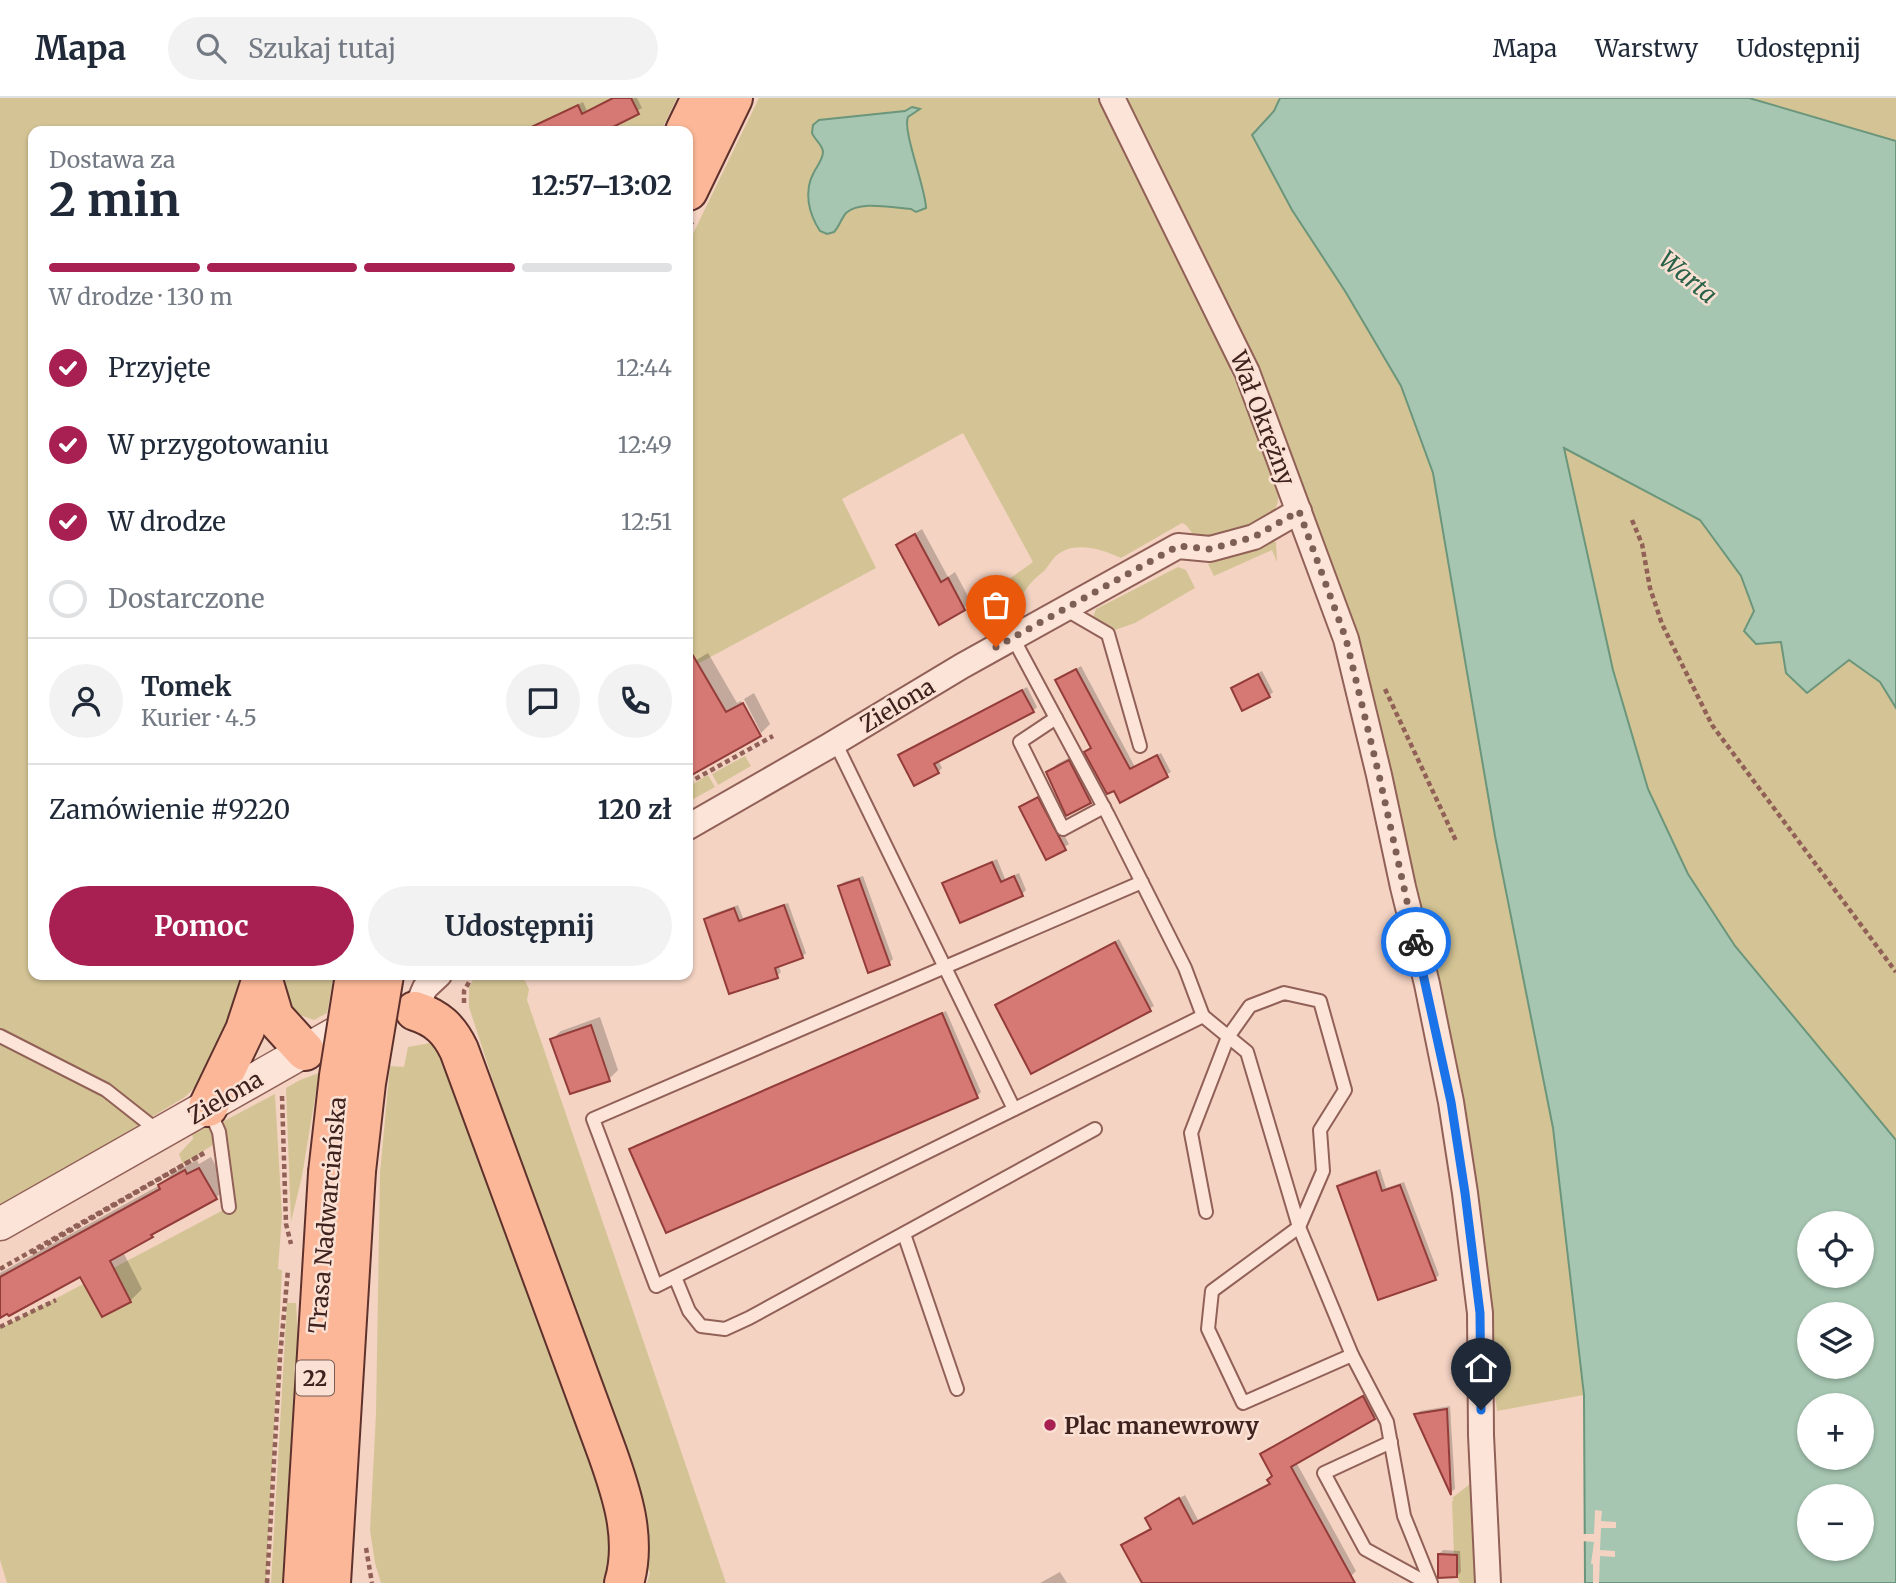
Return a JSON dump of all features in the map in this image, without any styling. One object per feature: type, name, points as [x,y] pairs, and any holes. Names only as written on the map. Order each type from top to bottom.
[{"type":"main road","points":[[687,126],[701,98]]},
{"type":"main road","points":[[693,181],[733,98]]},
{"type":"main road","points":[[208,1107],[245,1030],[261,980]]},
{"type":"main road","points":[[263,980],[274,1017],[305,1051]]},
{"type":"main road","name":"Trasa Nadwarciańska","points":[[331,1583],[342,1407],[342,1172],[339,1076],[354,980]]},
{"type":"main road","name":"Trasa Nadwarciańska","points":[[303,1583],[342,1172],[366,1083],[382,980]]},
{"type":"main road","points":[[415,1011],[439,1022],[453,1036],[460,1050],[598,1427],[618,1483],[627,1522],[629,1551],[624,1583]]},
{"type":"main road","points":[[342,1407],[353,1539],[360,1583]]},
{"type":"street","name":"Wał Okrężny","points":[[1112,98],[1247,372],[1346,639],[1379,775],[1451,1102],[1465,1193],[1480,1313],[1481,1435],[1488,1583]]},
{"type":"street","name":"Zielona","points":[[693,824],[1013,638],[1178,546],[1210,549],[1254,537],[1299,511]]},
{"type":"street","points":[[415,1011],[425,988],[434,980]]},
{"type":"street","name":"Zielona","points":[[0,1224],[366,1016],[399,1008],[415,1011]]},
{"type":"lane","points":[[1065,609],[1108,634],[1140,746]]},
{"type":"lane","points":[[1013,638],[1142,882],[1185,968],[1203,1016],[1247,1052],[1300,1227],[1352,1355],[1387,1422],[1404,1516],[1429,1583]]},
{"type":"lane","points":[[1056,718],[1020,742],[1063,829],[1104,807]]},
{"type":"lane","points":[[835,743],[1014,1109]]},
{"type":"lane","points":[[1142,882],[593,1119],[656,1286],[1203,1016]]},
{"type":"lane","points":[[1206,1212],[1191,1133],[1228,1037],[1250,1006],[1284,993],[1320,1001],[1345,1090],[1320,1130],[1323,1171],[1300,1227],[1212,1291],[1208,1329],[1243,1403],[1352,1355]]},
{"type":"lane","points":[[0,1036],[106,1090],[161,1133]]},
{"type":"lane","points":[[208,1107],[216,1121],[221,1144],[229,1207]]},
{"type":"lane","points":[[675,1277],[690,1311],[701,1326],[725,1329],[1096,1129]]},
{"type":"lane","points":[[904,1234],[957,1389]]},
{"type":"lane","points":[[1391,1442],[1324,1473],[1365,1549],[1429,1583]]},
{"type":"path","points":[[1632,520],[1642,544],[1650,588],[1661,624],[1712,725],[1896,972]]},
{"type":"path","points":[[1384,686],[1457,843]]},
{"type":"path","points":[[693,780],[773,736]]},
{"type":"path","points":[[281,1085],[286,1224],[291,1245]]},
{"type":"path","points":[[0,1269],[221,1144]]},
{"type":"path","points":[[0,1327],[57,1300]]},
{"type":"path","points":[[267,1583],[284,1303]]},
{"type":"shaded area","points":[[0,98],[677,98],[663,126],[28,126],[28,980],[242,980],[214,1068],[185,1097],[32,1189],[0,1205]]},
{"type":"shaded area","points":[[759,98],[1280,98],[1274,111],[1252,135],[1292,210],[1345,291],[1401,386],[1433,473],[1495,836],[1553,1128],[1584,1395],[1497,1411],[1465,1144],[1375,710],[1341,590],[1237,349],[1230,370],[1272,460],[1278,496],[1272,514],[1237,540],[1195,537],[1182,523],[1121,558],[1087,547],[1061,552],[1022,595],[1013,626],[999,633],[985,596],[1033,562],[963,433],[842,499],[876,568],[693,666],[693,234]]},
{"type":"shaded area","points":[[1749,98],[1896,98],[1896,141]]},
{"type":"shaded area","points":[[1564,447],[1700,520],[1741,576],[1754,611],[1781,641],[1786,673],[1807,693],[1849,660],[1880,682],[1896,708],[1896,1140],[1735,945],[1688,874],[1648,789],[1613,670]]},
{"type":"shaded area","points":[[1262,542],[1276,542],[1277,562],[1272,550],[1214,576],[1208,564]]},
{"type":"shaded area","points":[[1178,567],[1186,570],[1195,588],[1135,623],[1109,632],[1103,623],[1094,625],[1092,620],[1096,609]]},
{"type":"shaded area","points":[[745,756],[751,766],[718,785],[712,774]]},
{"type":"shaded area","points":[[708,775],[715,787],[693,799],[693,784]]},
{"type":"shaded area","points":[[279,980],[333,980],[327,1013],[314,1020],[282,1009]]},
{"type":"shaded area","points":[[473,980],[524,980],[529,989],[527,1000],[726,1583],[647,1583],[650,1573],[647,1560],[648,1538],[637,1480],[508,1127],[469,1007],[469,987]]},
{"type":"shaded area","points":[[436,1042],[442,1050],[615,1529],[606,1583],[381,1583],[370,1530],[376,1414],[380,1173],[390,1066],[404,1067],[408,1047]]},
{"type":"shaded area","points":[[319,1073],[302,1176],[291,1222],[286,1088]]},
{"type":"shaded area","points":[[275,1094],[282,1215],[278,1269],[282,1270],[266,1583],[7,1583],[0,1560],[0,1328],[229,1207],[224,1121]]},
{"type":"shaded area","points":[[209,1123],[216,1143],[183,1164],[179,1154],[193,1139],[192,1132]]},
{"type":"shaded area","points":[[287,1303],[296,1303],[300,1378],[288,1583],[271,1583]]},
{"type":"shaded area","points":[[1479,1477],[1482,1583],[1460,1583],[1457,1577],[1457,1555],[1454,1555],[1452,1498]]},
{"type":"water","name":"Warta","points":[[1280,98],[1749,98],[1896,141],[1896,708],[1880,682],[1849,660],[1807,693],[1786,673],[1781,642],[1756,644],[1744,631],[1754,611],[1741,576],[1700,520],[1564,448],[1613,670],[1648,789],[1688,874],[1735,946],[1896,1140],[1896,1583],[1585,1583],[1584,1395],[1553,1128],[1495,836],[1433,473],[1401,386],[1345,291],[1292,210],[1252,135],[1274,111]]},
{"type":"water","points":[[912,107],[920,109],[908,117],[908,134],[926,208],[916,212],[886,206],[859,207],[846,213],[834,232],[827,234],[820,231],[810,210],[808,195],[811,180],[823,152],[812,133],[813,125],[819,120],[905,111]]},
{"type":"pier","points":[[1595,1510],[1602,1511],[1601,1521],[1616,1522],[1616,1528],[1601,1528],[1600,1550],[1615,1551],[1615,1557],[1600,1556],[1599,1583],[1593,1583],[1591,1564],[1594,1542],[1581,1541],[1581,1534],[1594,1534]]},
{"type":"building","points":[[613,98],[631,98],[639,114],[615,126],[534,126],[578,105],[582,114]]},
{"type":"building","points":[[915,534],[941,582],[948,578],[965,610],[939,625],[896,545]]},
{"type":"building","points":[[693,656],[726,712],[743,703],[761,736],[693,774]]},
{"type":"building","points":[[1076,669],[1130,769],[1157,755],[1168,777],[1120,803],[1114,791],[1107,794],[1084,752],[1091,748],[1055,680]]},
{"type":"building","points":[[1258,674],[1270,697],[1242,711],[1231,688]]},
{"type":"building","points":[[1022,690],[1034,712],[934,764],[939,773],[914,786],[898,755]]},
{"type":"building","points":[[1069,760],[1091,803],[1066,816],[1046,772]]},
{"type":"building","points":[[1038,797],[1066,850],[1046,860],[1019,807]]},
{"type":"building","points":[[992,862],[1001,882],[1014,876],[1023,896],[960,923],[942,883]]},
{"type":"building","points":[[859,879],[890,965],[868,973],[838,886]]},
{"type":"building","points":[[784,905],[803,958],[775,968],[778,978],[729,994],[704,919],[734,908],[739,921]]},
{"type":"building","points":[[1115,942],[1151,1011],[1031,1074],[995,1005]]},
{"type":"building","points":[[942,1013],[978,1098],[666,1233],[629,1149]]},
{"type":"building","points":[[591,1025],[610,1081],[570,1094],[550,1039]]},
{"type":"building","points":[[199,1168],[217,1199],[110,1261],[131,1302],[102,1317],[80,1277],[9,1316],[7,1314],[0,1318],[0,1277],[160,1189],[158,1185],[185,1170],[187,1174]]},
{"type":"building","points":[[1376,1172],[1382,1191],[1400,1185],[1436,1280],[1378,1300],[1337,1186]]},
{"type":"building","points":[[1363,1396],[1375,1419],[1291,1467],[1355,1583],[1142,1583],[1121,1545],[1151,1529],[1145,1518],[1179,1498],[1193,1524],[1270,1484],[1267,1480],[1272,1476],[1260,1454]]},
{"type":"building","points":[[1447,1409],[1451,1495],[1414,1414]]},
{"type":"building","points":[[1438,1554],[1457,1555],[1457,1577],[1438,1578]]},
{"type":"way so far","points":[[996,647],[1178,546],[1210,549],[1254,537],[1299,511],[1346,639],[1416,942]]},
{"type":"place","name":"Plac manewrowy","points":[[1050,1425]]},
{"type":"route","points":[[1416,942],[1451,1102],[1465,1193],[1480,1313],[1481,1410]]}]
